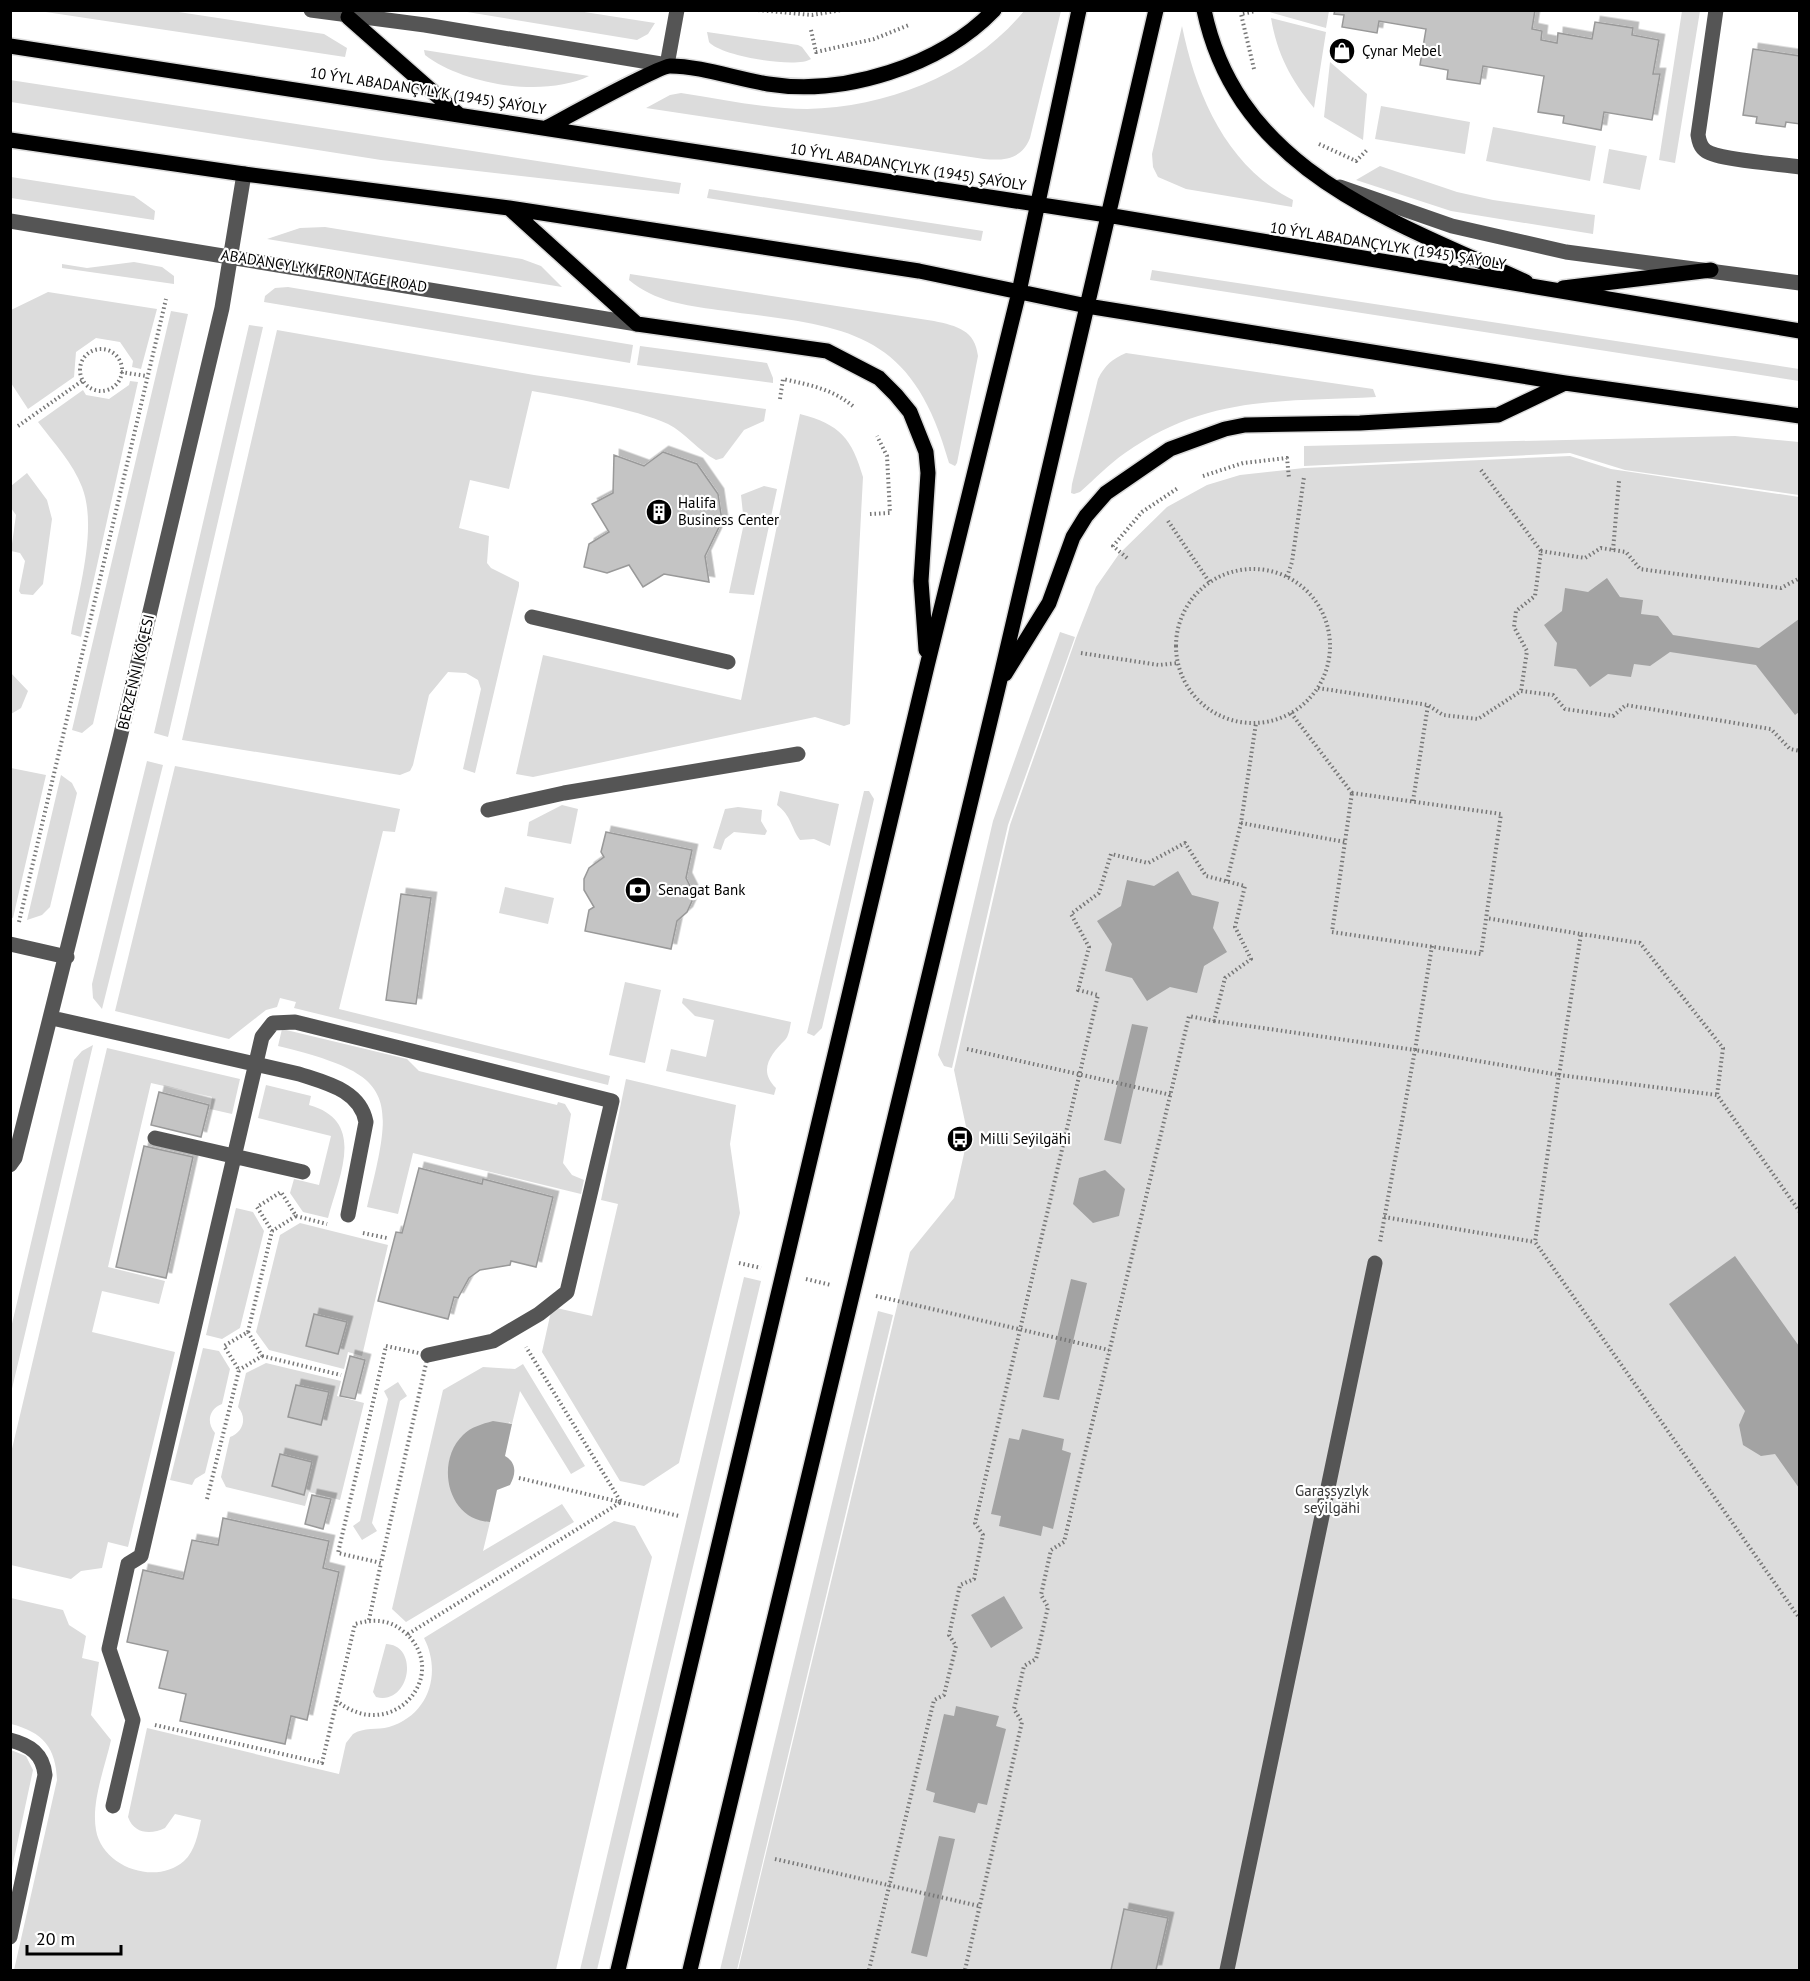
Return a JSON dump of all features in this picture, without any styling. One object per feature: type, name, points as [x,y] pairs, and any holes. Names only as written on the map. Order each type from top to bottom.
[{"type":"main road","points":[[548,127],[667,65],[770,84],[807,88],[839,85],[872,78],[933,53],[966,36],[994,10]]},
{"type":"main road","points":[[618,1971],[927,666],[1020,292],[1080,10]]},
{"type":"main road","points":[[690,1971],[999,684],[1156,10]]},
{"type":"main road","points":[[1204,10],[1208,30],[1221,61],[1237,94],[1257,124],[1325,182],[1404,227],[1544,290],[1711,270]]},
{"type":"main road","points":[[348,17],[458,114]]},
{"type":"main road","name":"10 ÝYL ABADANÇYLYK (1945) ŞAÝOLY","points":[[10,46],[548,127],[1037,206],[1107,215],[1544,290],[1800,331]]},
{"type":"main road","points":[[10,140],[244,174],[509,208],[907,270],[1087,306],[1565,382],[1800,416]]},
{"type":"main road","points":[[509,208],[637,324],[827,351],[879,378],[896,395],[910,412],[926,452],[928,473],[921,581],[927,666]]},
{"type":"main road","points":[[999,684],[1049,603],[1073,537],[1086,516],[1106,492],[1170,449],[1209,434],[1245,425],[1360,423],[1498,415],[1565,382]]},
{"type":"street","points":[[311,10],[348,17],[426,18],[667,65],[677,10]]},
{"type":"street","points":[[1716,10],[1698,135],[1700,144],[1707,152],[1722,156],[1800,167]]},
{"type":"street","name":"BERZEŇŇI KÖÇESI","points":[[10,1165],[15,1158],[52,1018],[217,331],[244,174]]},
{"type":"street","name":"10 ÝYL ABADANÇYLYK (1945) ŞAÝOLY","points":[[1325,182],[1452,226],[1545,248],[1800,283]]},
{"type":"street","name":"ABADANCYLYK FRONTAGE ROAD","points":[[10,221],[637,324]]},
{"type":"street","points":[[532,616],[729,662]]},
{"type":"street","points":[[488,810],[564,794],[798,754]]},
{"type":"street","points":[[10,944],[67,957]]},
{"type":"street","points":[[52,1018],[256,1065],[334,1086],[350,1095],[364,1111],[366,1122],[364,1142],[348,1215]]},
{"type":"street","points":[[113,1806],[133,1720],[109,1649],[128,1564],[141,1556],[256,1065],[266,1029],[273,1023],[289,1022],[612,1101],[567,1292],[494,1341],[428,1355]]},
{"type":"street","points":[[155,1138],[303,1172]]},
{"type":"street","points":[[1227,1971],[1357,1359],[1375,1263]]},
{"type":"street","points":[[10,1740],[29,1747],[39,1755],[44,1764],[45,1775],[10,1936]]},
{"type":"path","points":[[758,10],[812,15],[842,10]]},
{"type":"path","points":[[1255,72],[1242,14],[1256,11]]},
{"type":"path","points":[[811,30],[816,52],[874,39],[909,25]]},
{"type":"path","points":[[1343,156],[1356,161],[1367,150]]},
{"type":"path","points":[[20,920],[66,730],[146,376],[166,299]]},
{"type":"path","points":[[94,350],[112,352],[119,359],[121,372],[116,385],[107,390],[98,391],[89,388],[82,381],[80,363],[86,354],[94,350]]},
{"type":"path","points":[[121,372],[146,376]]},
{"type":"path","points":[[780,399],[783,379],[821,387],[841,396],[854,407]]},
{"type":"path","points":[[18,426],[82,381]]},
{"type":"path","points":[[870,514],[890,513],[887,456],[877,436]]},
{"type":"path","points":[[1203,476],[1243,463],[1287,458],[1289,478]]},
{"type":"path","points":[[1481,470],[1541,552],[1535,596],[1516,611],[1514,627],[1527,651],[1521,691]]},
{"type":"path","points":[[1287,577],[1292,562],[1304,477]]},
{"type":"path","points":[[1613,550],[1619,481]]},
{"type":"path","points":[[1127,558],[1113,546],[1142,512],[1178,488]]},
{"type":"path","points":[[1168,521],[1210,583]]},
{"type":"path","points":[[1541,552],[1585,558],[1601,548],[1626,552],[1640,568],[1781,588],[1800,578]]},
{"type":"path","points":[[1251,569],[1269,571],[1287,577],[1303,587],[1316,600],[1327,625],[1330,653],[1326,671],[1318,688],[1306,702],[1291,713],[1274,720],[1256,723],[1237,722],[1219,715],[1191,692],[1178,663],[1176,639],[1180,621],[1188,604],[1210,583],[1232,572],[1251,569]]},
{"type":"path","points":[[1081,653],[1159,665],[1178,663]]},
{"type":"path","points":[[1318,688],[1428,705],[1443,715],[1478,719],[1521,691],[1553,695],[1565,709],[1613,716],[1626,705],[1771,729],[1790,749],[1800,751]]},
{"type":"path","points":[[1413,801],[1428,705]]},
{"type":"path","points":[[1291,713],[1352,792],[1501,814],[1481,954],[1332,932],[1352,792]]},
{"type":"path","points":[[1227,881],[1241,823],[1256,723]]},
{"type":"path","points":[[1241,823],[1345,842]]},
{"type":"path","points":[[868,1971],[934,1700],[944,1695],[956,1646],[949,1635],[960,1585],[974,1579],[983,1535],[975,1523],[1098,995],[1078,990],[1089,947],[1071,914],[1099,893],[1111,854],[1148,863],[1185,843],[1206,876],[1245,886],[1235,927],[1251,959],[1225,978],[1214,1021]]},
{"type":"path","points":[[1486,918],[1640,943],[1723,1048],[1717,1095],[1800,1212]]},
{"type":"path","points":[[1581,934],[1535,1242],[1800,1619]]},
{"type":"path","points":[[1375,1263],[1432,946]]},
{"type":"path","points":[[964,1971],[1022,1722],[1014,1709],[1024,1666],[1036,1659],[1048,1607],[1041,1595],[1051,1550],[1064,1542],[1189,1016],[1415,1050],[1559,1075],[1717,1095]]},
{"type":"path","points":[[967,1049],[1171,1095]]},
{"type":"path","points":[[262,1356],[248,1332],[272,1231],[296,1216],[281,1192],[257,1207],[272,1231]]},
{"type":"path","points":[[1384,1217],[1535,1242]]},
{"type":"path","points":[[739,1263],[1109,1350]]},
{"type":"path","points":[[515,1329],[621,1502]]},
{"type":"path","points":[[207,1499],[238,1370],[224,1346],[248,1332]]},
{"type":"path","points":[[369,1620],[428,1355],[386,1346],[338,1553],[381,1563]]},
{"type":"path","points":[[238,1370],[262,1356],[341,1375]]},
{"type":"path","points":[[519,1478],[679,1516]]},
{"type":"path","points":[[408,1634],[621,1502]]},
{"type":"path","points":[[133,1720],[322,1763],[355,1624],[369,1620],[384,1621],[408,1634],[418,1649],[422,1664],[421,1679],[415,1693],[406,1704],[393,1713],[378,1716],[349,1710],[337,1701]]},
{"type":"path","points":[[775,1859],[980,1906]]},
{"type":"green space","points":[[1266,10],[1329,11],[1326,28]]},
{"type":"green space","points":[[39,11],[172,11],[324,34],[347,48],[345,57]]},
{"type":"green space","points":[[461,11],[578,11],[655,23],[648,34],[637,40]]},
{"type":"green space","points":[[1024,11],[1061,11],[1030,138],[1022,150],[1005,159],[984,159],[646,108],[670,95],[681,93],[791,109],[838,107],[868,102],[927,83],[954,69],[980,53]]},
{"type":"green space","points":[[1682,11],[1700,11],[1675,163],[1659,160]]},
{"type":"green space","points":[[1271,18],[1326,32],[1314,108],[1286,66]]},
{"type":"green space","points":[[1182,26],[1196,78],[1218,127],[1250,169],[1270,186],[1293,200],[1292,207],[1186,189],[1158,177],[1153,167],[1152,154]]},
{"type":"green space","points":[[707,32],[798,45],[811,59],[791,63],[742,56],[716,47],[709,42]]},
{"type":"green space","points":[[424,50],[589,76],[571,83],[550,86],[505,85],[461,74],[425,55]]},
{"type":"green space","points":[[1330,62],[1367,94],[1363,140],[1324,117]]},
{"type":"green space","points":[[10,80],[681,183],[679,194],[381,160],[11,102]]},
{"type":"green space","points":[[1381,106],[1470,122],[1465,154],[1375,139]]},
{"type":"green space","points":[[1493,127],[1596,146],[1590,181],[1486,161]]},
{"type":"green space","points":[[1609,149],[1647,156],[1640,190],[1603,183]]},
{"type":"green space","points":[[1380,166],[1457,192],[1493,200],[1595,215],[1593,234],[1451,211],[1356,180]]},
{"type":"green space","points":[[11,177],[134,196],[155,211],[154,220],[11,198]]},
{"type":"green space","points":[[709,189],[983,231],[981,241],[707,198]]},
{"type":"green space","points":[[325,227],[522,259],[541,266],[562,287],[267,239],[300,228]]},
{"type":"green space","points":[[134,262],[162,267],[174,276],[174,284],[62,268],[62,264],[87,268]]},
{"type":"green space","points":[[1152,270],[1799,369],[1799,381],[1150,280]]},
{"type":"green space","points":[[630,274],[934,321],[957,327],[973,340],[978,356],[957,463],[955,466],[949,463],[933,418],[914,383],[892,358],[866,341],[836,329],[682,304],[660,298],[629,280]]},
{"type":"green space","points":[[288,287],[633,345],[630,363],[264,302],[265,296],[275,288]]},
{"type":"green space","points":[[48,292],[157,309],[141,369],[132,367],[133,361],[120,342],[96,338],[76,352],[74,377],[28,409],[11,383],[11,310]]},
{"type":"green space","points":[[171,311],[188,314],[93,724],[82,733],[72,730]]},
{"type":"green space","points":[[249,325],[263,327],[168,737],[154,733]]},
{"type":"green space","points":[[277,330],[534,375],[766,409],[764,421],[744,430],[723,458],[716,460],[668,424],[638,413],[601,404],[532,391],[509,489],[470,480],[459,528],[489,536],[487,563],[491,568],[519,582],[475,773],[463,769],[481,689],[478,680],[466,673],[448,672],[429,695],[413,765],[410,771],[400,775],[182,740]]},
{"type":"green space","points":[[640,346],[767,363],[773,383],[637,365]]},
{"type":"green space","points":[[1126,353],[1373,389],[1376,397],[1246,405],[1185,420],[1155,434],[1125,453],[1080,492],[1071,493],[1098,379],[1109,363]]},
{"type":"green space","points":[[130,381],[138,382],[81,637],[71,634],[85,560],[88,521],[86,503],[74,470],[38,422],[83,390],[86,395],[109,399],[129,385]]},
{"type":"green space","points":[[800,414],[835,428],[842,435],[854,453],[863,477],[850,724],[844,726],[815,717],[533,777],[516,774],[543,655],[741,700]]},
{"type":"green space","points":[[1735,436],[1799,442],[1799,495],[1625,470],[1570,453],[1304,466],[1304,446]]},
{"type":"green space","name":"Garaşsyzlyk seýilgähi","points":[[1570,456],[1611,469],[1799,497],[1799,1970],[738,1970],[910,1252],[954,1198],[968,1136],[954,1070],[1010,825],[1096,587],[1119,554],[1167,507],[1207,485],[1240,475],[1304,468]]},
{"type":"green space","points":[[27,473],[47,500],[52,519],[43,584],[33,595],[21,594],[19,591],[25,561],[20,553],[11,551],[16,515],[11,508],[11,486]]},
{"type":"green space","points":[[764,486],[777,489],[754,595],[729,593],[744,523],[741,495]]},
{"type":"green space","points":[[1060,632],[1075,637],[1008,825],[952,1068],[944,1066],[938,1055],[993,821]]},
{"type":"green space","points":[[11,673],[28,691],[21,708],[11,714]]},
{"type":"green space","points":[[147,761],[163,765],[102,1009],[93,998],[92,984]]},
{"type":"green space","points":[[175,766],[400,809],[395,832],[383,831],[339,1009],[610,1076],[608,1085],[294,1008],[296,1002],[280,998],[277,1007],[266,1010],[229,1039],[115,1011]]},
{"type":"green space","points":[[11,768],[46,775],[13,918],[10,917]]},
{"type":"green space","points":[[61,775],[72,783],[77,793],[50,907],[42,915],[27,920]]},
{"type":"green space","points":[[780,791],[839,804],[830,846],[814,839],[800,840],[788,817],[777,805]]},
{"type":"green space","points":[[864,791],[869,791],[874,799],[822,1028],[814,1036],[807,1033]]},
{"type":"green space","points":[[562,805],[578,809],[571,844],[527,836],[529,822]]},
{"type":"green space","points":[[738,807],[762,810],[761,821],[767,831],[765,835],[734,832],[725,839],[721,850],[713,848],[725,809]]},
{"type":"green space","points":[[505,887],[554,898],[548,924],[499,913]]},
{"type":"green space","points":[[625,982],[661,990],[645,1063],[609,1055]]},
{"type":"green space","points":[[683,998],[791,1022],[786,1038],[768,1062],[768,1075],[776,1088],[774,1095],[666,1071],[671,1049],[706,1057],[714,1020],[695,1016],[682,1003]]},
{"type":"green space","points":[[282,1029],[407,1059],[419,1071],[557,1105],[558,1102],[565,1104],[571,1114],[563,1163],[572,1175],[584,1180],[581,1194],[413,1153],[398,1214],[367,1207],[382,1138],[383,1114],[378,1095],[366,1080],[346,1068],[278,1046]]},
{"type":"green space","points":[[93,1045],[11,1393],[11,1328],[74,1060],[82,1051]]},
{"type":"green space","points":[[107,1048],[240,1079],[232,1114],[210,1109],[212,1097],[151,1083],[108,1267],[165,1281],[159,1304],[102,1291],[92,1332],[175,1352],[128,1547],[108,1542],[102,1568],[81,1571],[71,1579],[11,1565],[11,1453]]},
{"type":"green space","points":[[626,1079],[736,1105],[730,1144],[740,1213],[679,1463],[644,1486],[620,1481],[542,1352],[552,1307],[592,1316],[618,1204],[601,1200]]},
{"type":"green space","points":[[266,1085],[311,1096],[309,1105],[327,1113],[338,1124],[343,1137],[344,1152],[338,1185],[328,1218],[303,1212],[290,1193],[294,1179],[319,1185],[331,1136],[258,1118]]},
{"type":"green space","points":[[236,1208],[253,1212],[264,1231],[240,1328],[222,1339],[206,1335]]},
{"type":"green space","points":[[300,1223],[388,1245],[362,1356],[348,1352],[344,1369],[269,1350],[256,1332],[280,1235]]},
{"type":"green space","points":[[744,1277],[761,1281],[597,1970],[580,1970]]},
{"type":"green space","points":[[878,1311],[893,1315],[737,1970],[720,1970]]},
{"type":"green space","points":[[203,1348],[219,1351],[230,1369],[222,1404],[214,1409],[210,1416],[210,1425],[215,1433],[205,1473],[195,1479],[192,1485],[170,1480]]},
{"type":"green space","points":[[266,1363],[341,1381],[337,1396],[364,1403],[340,1500],[309,1492],[305,1506],[226,1487],[221,1477],[230,1437],[238,1432],[243,1424],[243,1415],[238,1407],[246,1373]]},
{"type":"green space","points":[[523,1364],[585,1466],[571,1474],[520,1391],[512,1424],[509,1422],[486,1522],[490,1522],[483,1551],[562,1504],[574,1522],[406,1622],[392,1609],[443,1390],[483,1367],[515,1369]]},
{"type":"green space","points":[[398,1382],[407,1396],[400,1401],[372,1523],[377,1531],[362,1540],[353,1526],[360,1521],[388,1399],[384,1391]]},
{"type":"green space","points":[[614,1521],[635,1526],[652,1557],[556,1970],[14,1970],[57,1780],[54,1759],[46,1743],[32,1732],[11,1724],[11,1598],[63,1610],[69,1625],[86,1636],[82,1658],[99,1662],[91,1715],[111,1740],[95,1808],[96,1830],[100,1843],[119,1863],[145,1872],[159,1872],[172,1868],[188,1857],[201,1820],[175,1814],[165,1828],[154,1832],[144,1832],[131,1823],[128,1817],[147,1728],[339,1774],[346,1743],[353,1734],[389,1727],[403,1721],[422,1703],[428,1691],[432,1665],[424,1638]]},
{"type":"green space","points":[[386,1644],[397,1647],[404,1654],[407,1664],[406,1674],[397,1693],[388,1697],[376,1697],[373,1692]]},
{"type":"green space","points":[[11,1750],[26,1756],[33,1770],[11,1873]]},
{"type":"shaded area","points":[[1607,578],[1620,597],[1643,600],[1641,614],[1658,616],[1673,635],[1759,648],[1799,619],[1799,712],[1795,715],[1756,665],[1670,652],[1650,666],[1634,664],[1631,677],[1608,674],[1590,687],[1576,669],[1554,666],[1557,643],[1544,625],[1562,611],[1565,588],[1588,592]]},
{"type":"shaded area","points":[[1178,871],[1192,895],[1219,902],[1213,928],[1227,952],[1204,966],[1197,993],[1170,987],[1147,1001],[1132,978],[1105,971],[1112,944],[1097,921],[1121,906],[1127,880],[1154,886]]},
{"type":"shaded area","points":[[1132,1024],[1148,1027],[1121,1144],[1104,1140]]},
{"type":"shaded area","points":[[1105,1170],[1125,1189],[1119,1216],[1093,1223],[1073,1204],[1079,1178]]},
{"type":"shaded area","points":[[1735,1256],[1799,1346],[1799,1488],[1775,1454],[1761,1456],[1743,1445],[1739,1425],[1745,1411],[1669,1304]]},
{"type":"shaded area","points":[[1071,1279],[1087,1283],[1059,1400],[1043,1397]]},
{"type":"shaded area","points":[[493,1421],[512,1424],[505,1456],[512,1462],[514,1473],[510,1485],[497,1490],[490,1522],[475,1519],[455,1501],[448,1474],[449,1460],[454,1446],[463,1435],[473,1428]]},
{"type":"shaded area","points":[[1022,1429],[1064,1439],[1062,1450],[1071,1453],[1053,1529],[1043,1526],[1041,1536],[999,1526],[1001,1516],[991,1514],[1009,1438],[1019,1440]]},
{"type":"shaded area","points":[[1004,1596],[1023,1628],[991,1648],[971,1615]]},
{"type":"shaded area","points":[[956,1706],[999,1716],[996,1726],[1006,1729],[987,1805],[978,1803],[975,1813],[933,1802],[935,1793],[926,1790],[944,1714],[954,1716]]},
{"type":"shaded area","points":[[939,1836],[955,1839],[927,1957],[911,1953]]},
{"type":"building","points":[[1335,10],[1535,10],[1532,29],[1542,31],[1541,40],[1557,43],[1558,33],[1592,39],[1595,22],[1633,28],[1632,35],[1659,40],[1653,74],[1660,74],[1652,120],[1604,112],[1601,130],[1563,123],[1564,116],[1538,112],[1544,76],[1483,66],[1480,84],[1447,79],[1448,70],[1420,65],[1426,29],[1379,21],[1377,33],[1342,27],[1344,15],[1334,14]]},
{"type":"building","points":[[1753,49],[1800,56],[1800,124],[1786,122],[1785,127],[1756,123],[1757,117],[1743,115]]},
{"type":"building","name":"Halifa Business Center","points":[[663,452],[697,464],[718,494],[722,521],[705,556],[709,582],[664,574],[643,587],[629,565],[607,573],[584,567],[589,544],[609,532],[592,504],[613,493],[614,455],[644,466]]},
{"type":"building","name":"Senagat Bank","points":[[606,832],[692,850],[686,878],[692,890],[692,901],[687,912],[677,921],[671,949],[585,931],[589,910],[594,907],[584,890],[584,879],[589,868],[604,857],[601,852]]},
{"type":"building","points":[[401,894],[431,898],[416,1004],[386,1000]]},
{"type":"building","points":[[159,1092],[209,1105],[201,1137],[151,1125]]},
{"type":"building","points":[[144,1146],[193,1157],[166,1278],[116,1267]]},
{"type":"building","points":[[419,1168],[482,1184],[483,1179],[553,1197],[536,1267],[511,1261],[510,1265],[480,1270],[469,1278],[458,1298],[454,1297],[448,1319],[378,1301],[396,1232],[402,1233]]},
{"type":"building","points":[[314,1314],[347,1322],[338,1354],[306,1346]]},
{"type":"building","points":[[350,1356],[365,1360],[355,1399],[340,1396]]},
{"type":"building","points":[[296,1385],[329,1392],[321,1425],[288,1417]]},
{"type":"building","points":[[280,1454],[312,1462],[304,1495],[272,1486]]},
{"type":"building","points":[[312,1495],[331,1499],[323,1529],[305,1524]]},
{"type":"building","points":[[223,1518],[329,1541],[323,1568],[339,1572],[307,1720],[291,1716],[285,1744],[180,1721],[186,1694],[159,1688],[168,1651],[127,1642],[143,1570],[183,1579],[192,1540],[218,1545]]},
{"type":"building","points":[[1124,1909],[1168,1918],[1156,1970],[1111,1970]]},
{"type":"place","name":"Çynar Mebel","points":[[1342,51]]},
{"type":"place","name":"Halifa Business Center","points":[[659,512]]},
{"type":"place","name":"Senagat Bank","points":[[638,890]]},
{"type":"place","name":"Milli Seýilgähi","points":[[960,1139]]}]
